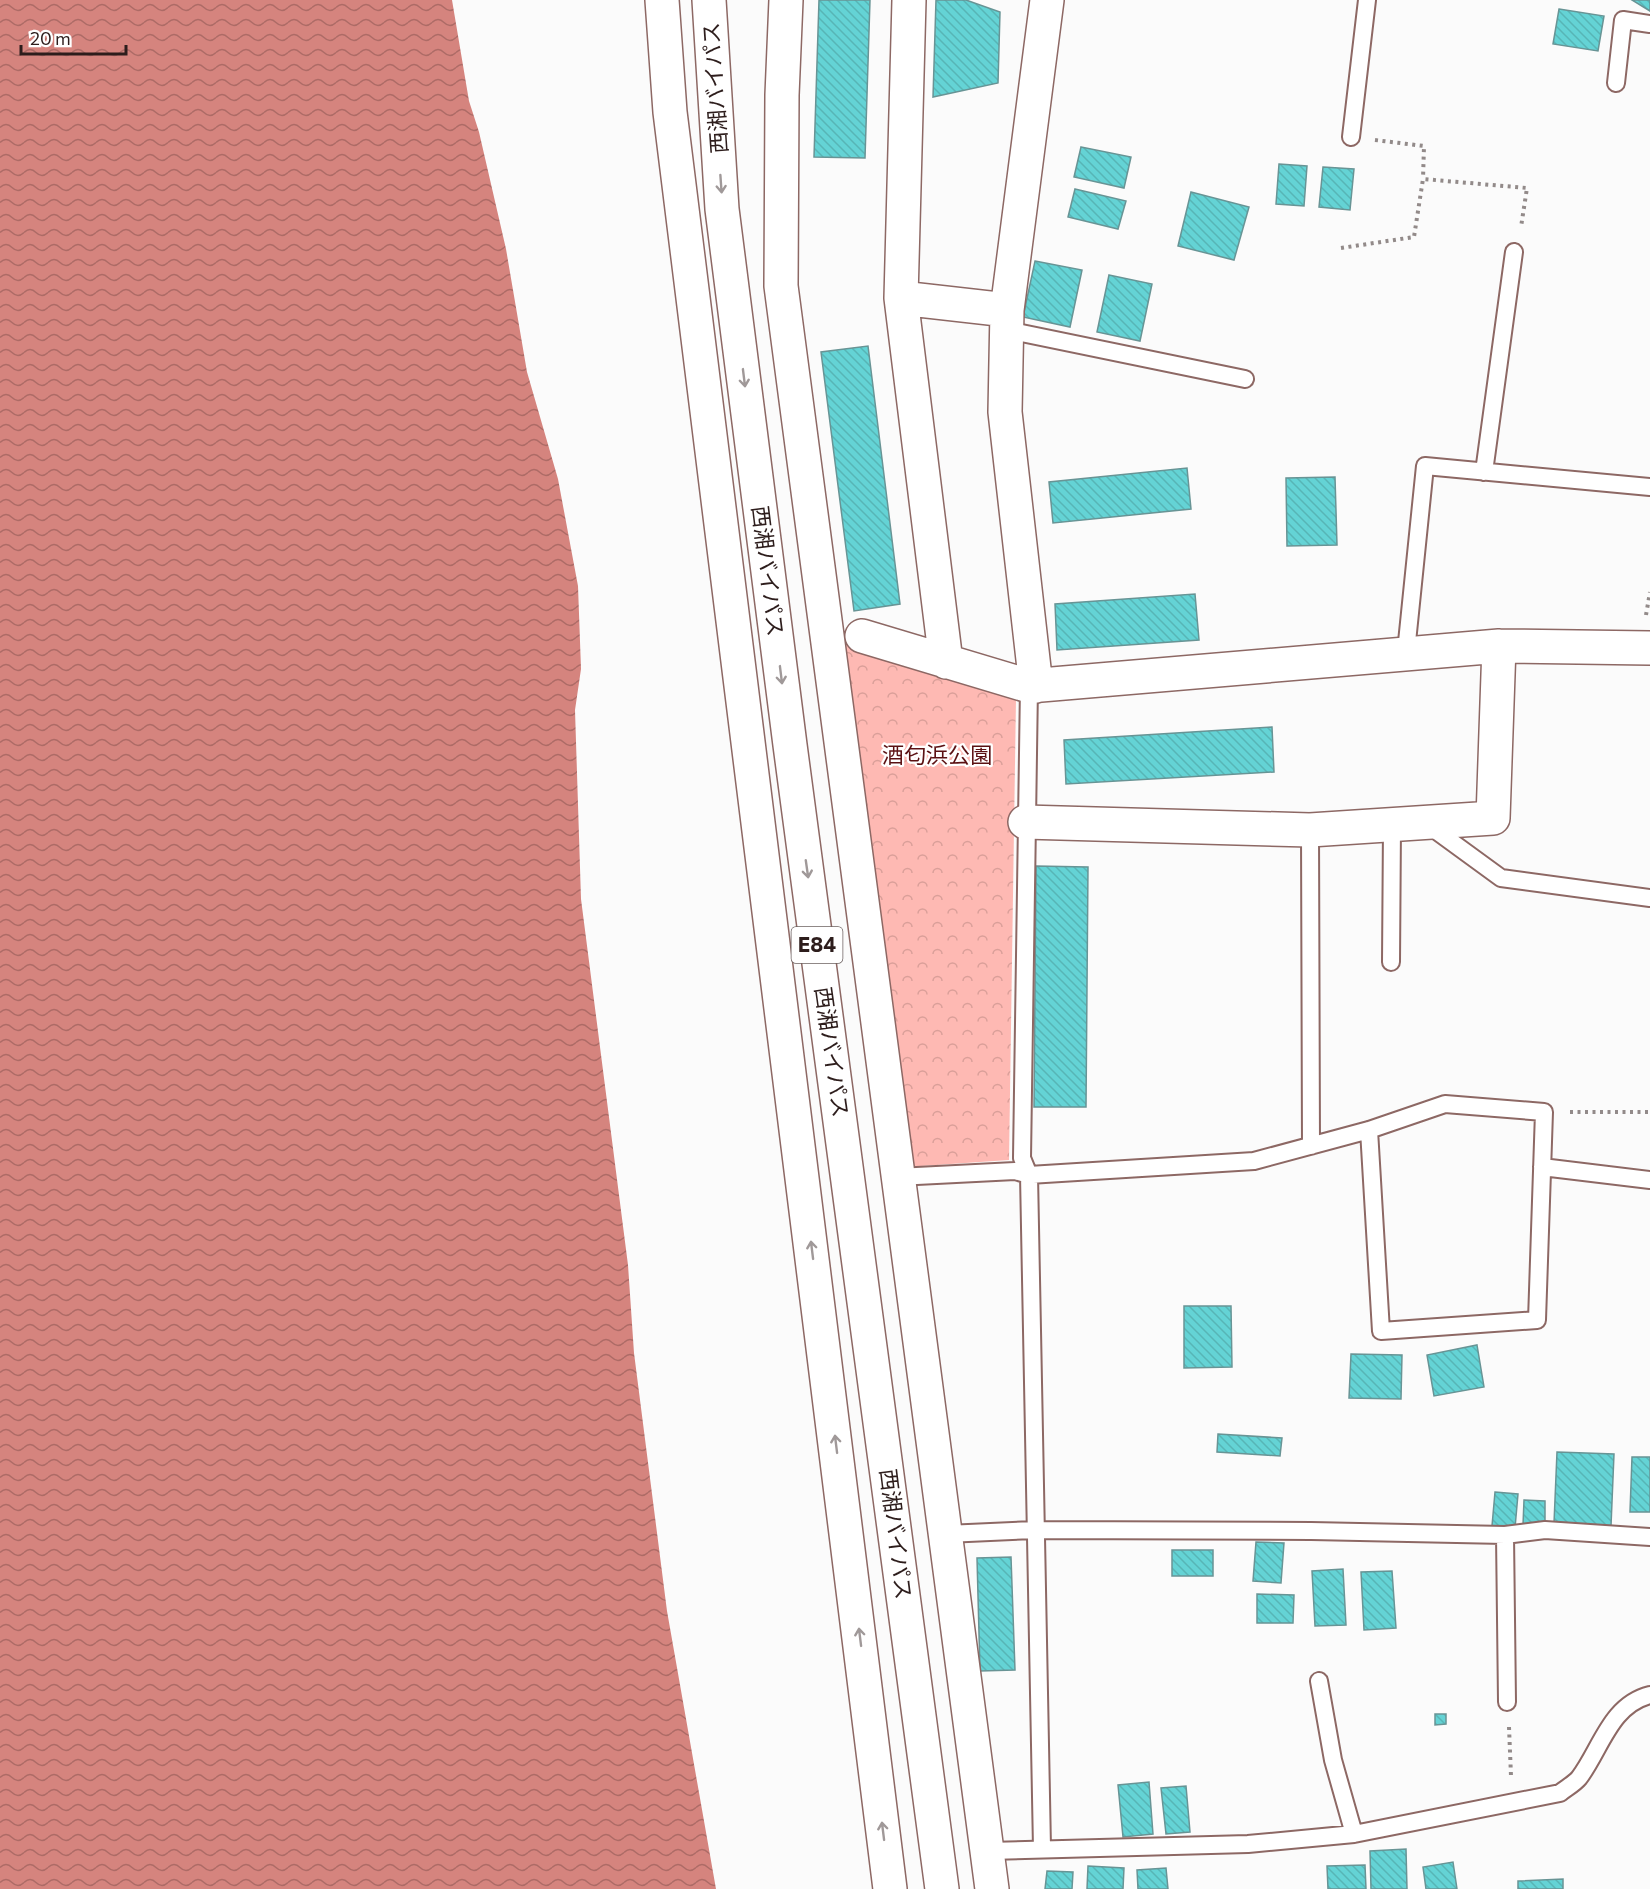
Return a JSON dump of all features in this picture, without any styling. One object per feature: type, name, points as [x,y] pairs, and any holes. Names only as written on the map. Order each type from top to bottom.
[{"type":"main road","name":"西湘バイパス","points":[[662,0],[672,124],[890,1889]]},
{"type":"main road","name":"西湘バイパス","points":[[709,0],[722,209],[790,745],[942,1889]]},
{"type":"main road","points":[[786,0],[782,95],[781,286],[992,1889]]},
{"type":"main road","points":[[909,0],[901,298],[946,662]]},
{"type":"main road","points":[[1032,686],[1005,412],[1007,320],[1047,0]]},
{"type":"main road","points":[[901,298],[1007,320]]},
{"type":"main road","points":[[862,636],[1032,686],[1499,645],[1650,648]]},
{"type":"main road","points":[[1025,822],[1310,831],[1493,818],[1499,645]]},
{"type":"lane","points":[[1351,137],[1367,0]]},
{"type":"lane","points":[[1616,83],[1623,20],[1650,24]]},
{"type":"lane","points":[[1484,472],[1514,252]]},
{"type":"lane","points":[[1007,320],[1245,380]]},
{"type":"lane","points":[[1406,652],[1425,466],[1650,487]]},
{"type":"lane","points":[[1032,686],[1025,822],[1022,1158],[1029,1174],[1034,1530],[1042,1848]]},
{"type":"lane","points":[[1426,824],[1501,878],[1650,898]]},
{"type":"lane","points":[[1391,962],[1392,826]]},
{"type":"lane","points":[[1310,831],[1311,1146]]},
{"type":"lane","points":[[897,1177],[1015,1171],[1029,1174],[1254,1161],[1369,1130],[1445,1104],[1544,1112],[1537,1320],[1381,1331],[1369,1130]]},
{"type":"lane","points":[[1542,1167],[1650,1180]]},
{"type":"lane","points":[[946,1534],[1034,1530],[1299,1531],[1505,1535],[1545,1530],[1650,1537]]},
{"type":"lane","points":[[1505,1535],[1508,1702]]},
{"type":"lane","points":[[1319,1682],[1333,1760],[1354,1834]]},
{"type":"lane","points":[[988,1851],[1248,1844],[1354,1834],[1560,1793],[1577,1780],[1621,1710],[1634,1699],[1650,1695]]},
{"type":"path","points":[[1341,248],[1414,237],[1423,179],[1424,146],[1351,137]]},
{"type":"path","points":[[1423,179],[1527,188],[1518,250],[1514,252]]},
{"type":"path","points":[[1544,1112],[1650,1112]]},
{"type":"path","points":[[1508,1702],[1513,1802]]},
{"type":"green space","name":"酒匂浜公園","points":[[843,644],[1016,698],[1009,1160],[907,1167]]},
{"type":"water","points":[[0,0],[452,0],[469,101],[479,132],[506,249],[527,372],[558,479],[578,586],[581,669],[575,710],[581,899],[628,1265],[634,1353],[667,1611],[716,1889],[0,1889]]},
{"type":"building","points":[[819,0],[870,0],[865,158],[814,157]]},
{"type":"building","points":[[936,0],[966,0],[1000,12],[998,83],[933,97]]},
{"type":"building","points":[[1632,0],[1650,0],[1650,11]]},
{"type":"building","points":[[1559,9],[1604,16],[1598,51],[1553,44]]},
{"type":"building","points":[[1081,147],[1131,157],[1124,188],[1074,177]]},
{"type":"building","points":[[1279,164],[1307,166],[1304,206],[1276,204]]},
{"type":"building","points":[[1323,167],[1354,169],[1350,210],[1319,207]]},
{"type":"building","points":[[1075,189],[1126,201],[1118,229],[1068,217]]},
{"type":"building","points":[[1191,192],[1249,207],[1234,260],[1178,246]]},
{"type":"building","points":[[1035,261],[1082,270],[1070,327],[1023,317]]},
{"type":"building","points":[[1109,275],[1152,284],[1140,341],[1097,332]]},
{"type":"building","points":[[868,346],[900,604],[854,611],[821,352]]},
{"type":"building","points":[[1187,468],[1191,509],[1053,523],[1049,482]]},
{"type":"building","points":[[1335,477],[1337,545],[1287,546],[1286,478]]},
{"type":"building","points":[[1195,594],[1199,640],[1057,650],[1055,604]]},
{"type":"building","points":[[1272,727],[1274,772],[1066,784],[1064,740]]},
{"type":"building","points":[[1036,866],[1088,867],[1086,1107],[1034,1107]]},
{"type":"building","points":[[1184,1306],[1231,1306],[1232,1367],[1184,1368]]},
{"type":"building","points":[[1477,1345],[1484,1387],[1434,1396],[1427,1355]]},
{"type":"building","points":[[1351,1354],[1402,1355],[1401,1399],[1349,1398]]},
{"type":"building","points":[[1218,1434],[1282,1438],[1280,1456],[1217,1452]]},
{"type":"building","points":[[1557,1452],[1614,1454],[1611,1526],[1554,1523]]},
{"type":"building","points":[[1632,1457],[1650,1457],[1650,1512],[1630,1512]]},
{"type":"building","points":[[1495,1492],[1518,1494],[1515,1528],[1492,1526]]},
{"type":"building","points":[[1524,1500],[1545,1501],[1545,1525],[1523,1525]]},
{"type":"building","points":[[1256,1542],[1284,1543],[1281,1583],[1253,1581]]},
{"type":"building","points":[[1172,1550],[1213,1550],[1213,1576],[1172,1576]]},
{"type":"building","points":[[1011,1557],[1015,1670],[980,1671],[977,1558]]},
{"type":"building","points":[[1343,1569],[1346,1625],[1315,1626],[1312,1571]]},
{"type":"building","points":[[1392,1571],[1396,1628],[1364,1630],[1361,1572]]},
{"type":"building","points":[[1257,1594],[1294,1595],[1293,1623],[1257,1623]]},
{"type":"building","points":[[1435,1714],[1446,1714],[1446,1724],[1435,1725]]},
{"type":"building","points":[[1149,1782],[1153,1834],[1123,1837],[1118,1785]]},
{"type":"building","points":[[1186,1786],[1190,1832],[1166,1834],[1161,1788]]},
{"type":"building","points":[[1406,1849],[1407,1889],[1371,1889],[1370,1851]]},
{"type":"building","points":[[1453,1862],[1457,1889],[1426,1889],[1423,1867]]},
{"type":"building","points":[[1365,1865],[1366,1889],[1328,1889],[1327,1866]]},
{"type":"building","points":[[1088,1866],[1124,1868],[1123,1889],[1087,1889]]},
{"type":"building","points":[[1166,1868],[1168,1889],[1138,1889],[1137,1870]]},
{"type":"building","points":[[1047,1871],[1073,1872],[1072,1889],[1045,1889]]},
{"type":"building","points":[[1563,1879],[1563,1889],[1518,1889],[1518,1881]]}]
